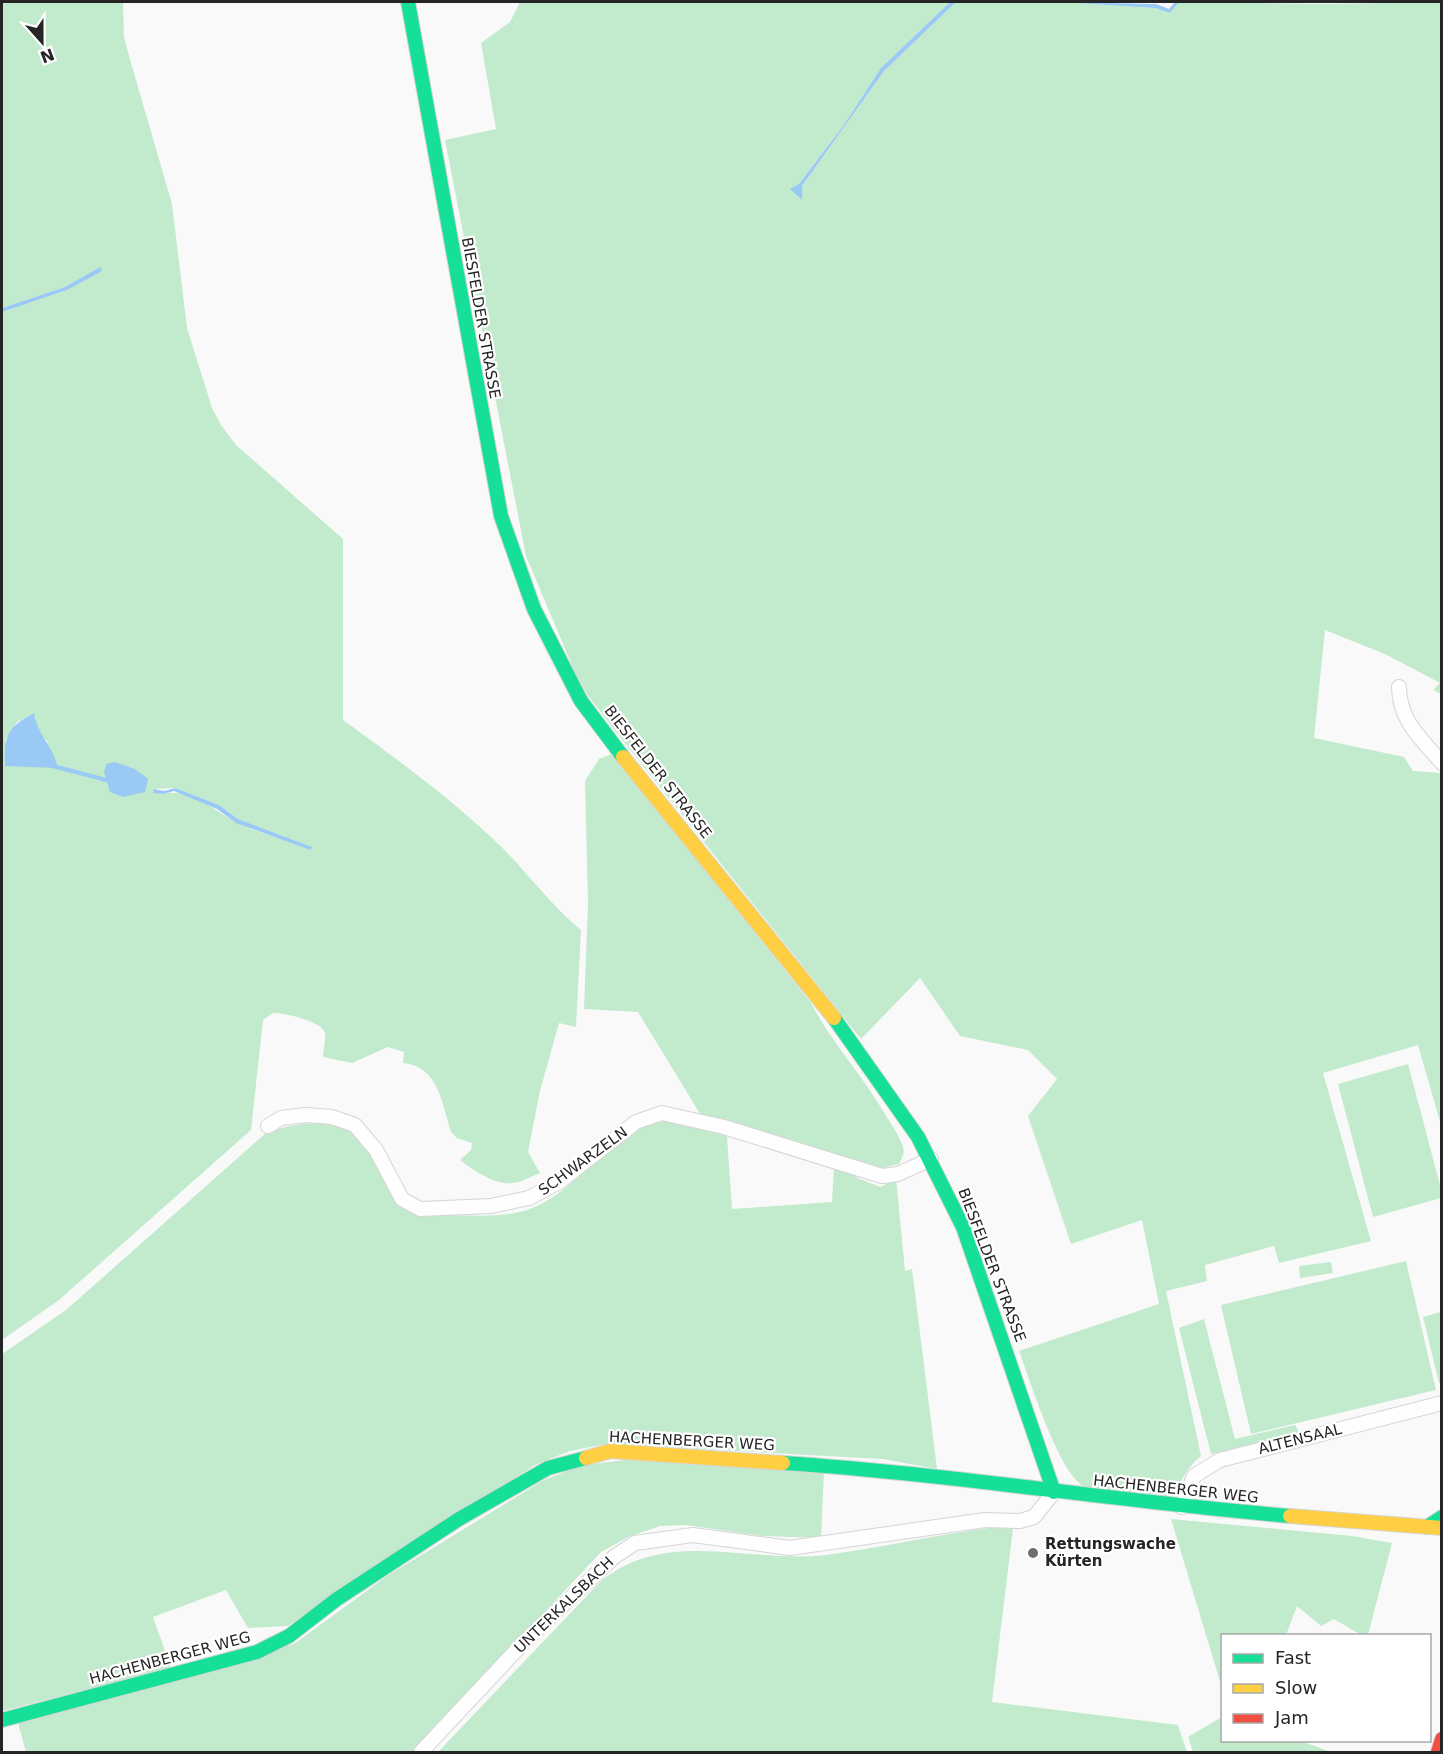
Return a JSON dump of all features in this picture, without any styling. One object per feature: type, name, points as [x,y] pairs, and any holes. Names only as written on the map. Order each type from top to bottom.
[{"type":"street","name":"BIESFELDER STRASSE","points":[[408,2],[501,516],[519,573],[534,609],[581,701],[848,1036],[904,1115],[931,1159],[963,1227],[1053,1492]]},
{"type":"street","points":[[1399,687],[1399,702],[1407,723],[1442,763]]},
{"type":"street","name":"SCHWARZELN","points":[[268,1126],[281,1118],[306,1115],[332,1117],[355,1125],[376,1150],[402,1199],[420,1209],[490,1206],[530,1198],[559,1182],[636,1122],[662,1113],[702,1121],[882,1176],[898,1174],[931,1159]]},
{"type":"street","name":"ALTENSAAL","points":[[1182,1507],[1194,1476],[1220,1460],[1442,1403]]},
{"type":"street","name":"HACHENBERGER WEG","points":[[2,1720],[257,1652],[289,1636],[337,1599],[459,1519],[548,1468],[610,1451],[881,1468],[1182,1507],[1442,1528]]},
{"type":"street","name":"UNTERKALSBACH","points":[[421,1752],[524,1642],[614,1557],[635,1543],[693,1535],[790,1548],[985,1520],[1020,1521],[1034,1517],[1053,1492]]},
{"type":"street","points":[[1427,1527],[1442,1517]]},
{"type":"street","points":[[1438,1752],[1442,1739]]},
{"type":"green space","points":[[2,2],[123,2],[124,37],[172,204],[187,328],[212,408],[236,445],[343,539],[343,720],[419,776],[474,821],[581,930],[576,1027],[559,1023],[540,1091],[528,1152],[540,1173],[513,1183],[499,1182],[460,1160],[471,1150],[472,1143],[457,1138],[451,1132],[437,1088],[424,1071],[403,1063],[404,1052],[388,1047],[352,1063],[323,1057],[325,1033],[322,1029],[302,1018],[273,1013],[263,1020],[251,1130],[59,1300],[2,1340],[2,312],[67,290],[100,267],[65,287],[2,308]],"holes":[[[33,713],[39,733],[49,743],[5,741],[17,722]],[[175,788],[219,805],[238,819],[312,847],[245,826],[192,797],[183,794],[164,794],[154,789]]]},
{"type":"green space","points":[[520,2],[950,2],[881,68],[844,125],[799,184],[791,189],[801,199],[802,186],[884,71],[956,2],[1059,2],[1155,8],[1170,13],[1177,4],[1186,2],[1323,4],[1441,2],[1441,694],[1433,690],[1440,683],[1387,655],[1325,630],[1314,738],[1404,757],[1413,771],[1441,773],[1441,1125],[1418,1045],[1323,1073],[1371,1241],[1279,1263],[1274,1246],[1205,1265],[1207,1281],[1166,1291],[1201,1456],[1167,1496],[1091,1489],[1075,1479],[1065,1465],[1046,1425],[1019,1351],[1159,1304],[1142,1220],[1071,1244],[1028,1116],[1057,1079],[1028,1050],[960,1036],[920,978],[861,1039],[612,727],[587,694],[574,670],[526,556],[445,140],[496,129],[481,43],[510,22]]},
{"type":"green space","points":[[612,754],[811,1003],[897,1134],[904,1149],[899,1164],[882,1168],[864,1164],[702,1117],[638,1012],[584,1009],[588,904],[585,781],[599,759]]},
{"type":"green space","points":[[1408,1064],[1441,1189],[1441,1198],[1373,1217],[1338,1084]]},
{"type":"green space","points":[[671,1119],[727,1136],[732,1209],[832,1202],[834,1167],[854,1173],[857,1178],[881,1187],[896,1178],[905,1271],[912,1269],[937,1469],[883,1459],[606,1444],[570,1451],[535,1465],[288,1626],[248,1628],[226,1590],[153,1617],[171,1668],[2,1711],[2,1354],[66,1310],[266,1133],[286,1127],[317,1123],[338,1126],[348,1130],[366,1144],[421,1214],[476,1216],[530,1209],[565,1188],[632,1133],[650,1124]]},
{"type":"green space","points":[[1406,1261],[1436,1390],[1251,1434],[1221,1305]]},
{"type":"green space","points":[[1331,1262],[1333,1273],[1300,1278],[1299,1266]]},
{"type":"green space","points":[[1441,1312],[1442,1382],[1439,1383],[1423,1317]]},
{"type":"green space","points":[[1204,1319],[1235,1439],[1295,1425],[1301,1435],[1211,1454],[1179,1328]]},
{"type":"green space","points":[[626,1460],[824,1471],[821,1538],[762,1536],[686,1525],[660,1526],[628,1537],[601,1552],[413,1752],[26,1752],[18,1723],[294,1644],[387,1576],[544,1480],[583,1465]]},
{"type":"green space","points":[[1171,1519],[1352,1536],[1392,1543],[1368,1634],[1359,1634],[1334,1619],[1321,1626],[1297,1606],[1286,1634],[1221,1634],[1221,1685]]},
{"type":"green space","points":[[989,1528],[1013,1528],[992,1702],[1178,1725],[1187,1752],[438,1752],[601,1581],[626,1565],[653,1555],[681,1551],[826,1555]]},
{"type":"green space","points":[[1221,1718],[1221,1742],[1304,1742],[1331,1752],[1193,1752],[1188,1737]]},
{"type":"water","points":[[950,2],[956,2],[884,71],[802,186],[802,200],[790,189],[799,184],[844,125],[881,68]]},
{"type":"water","points":[[1059,2],[1156,4],[1169,9],[1175,2],[1186,2],[1177,4],[1170,13],[1155,8]]},
{"type":"water","points":[[100,267],[102,271],[67,290],[2,312],[2,308],[65,287]]},
{"type":"water","points":[[34,713],[38,727],[53,753],[58,768],[5,766],[5,747],[9,734],[18,723]]},
{"type":"water","points":[[115,762],[135,769],[148,779],[145,792],[123,797],[110,792],[104,771],[107,764]]},
{"type":"water","points":[[175,788],[219,805],[238,819],[312,847],[311,850],[236,823],[217,809],[174,791],[164,794],[153,793],[154,789],[164,791]]},
{"type":"waterway","points":[[53,766],[110,781]]},
{"type":"traffic: fast","points":[[408,2],[501,516],[534,609],[581,701],[623,757]]},
{"type":"traffic: fast","points":[[834,1018],[918,1137],[963,1227],[1054,1492]]},
{"type":"traffic: fast","points":[[2,1720],[257,1652],[289,1636],[337,1599],[459,1519],[548,1468],[586,1458]]},
{"type":"traffic: fast","points":[[783,1463],[910,1474],[1290,1516]]},
{"type":"traffic: fast","points":[[1427,1527],[1442,1517]]},
{"type":"traffic: slow","points":[[623,757],[834,1018]]},
{"type":"traffic: slow","points":[[586,1458],[610,1451],[783,1463]]},
{"type":"traffic: slow","points":[[1290,1516],[1442,1528]]},
{"type":"traffic: jam","points":[[1438,1752],[1442,1739]]},
{"type":"place","name":"Rettungswache Kürten","points":[[1033,1553]]}]
